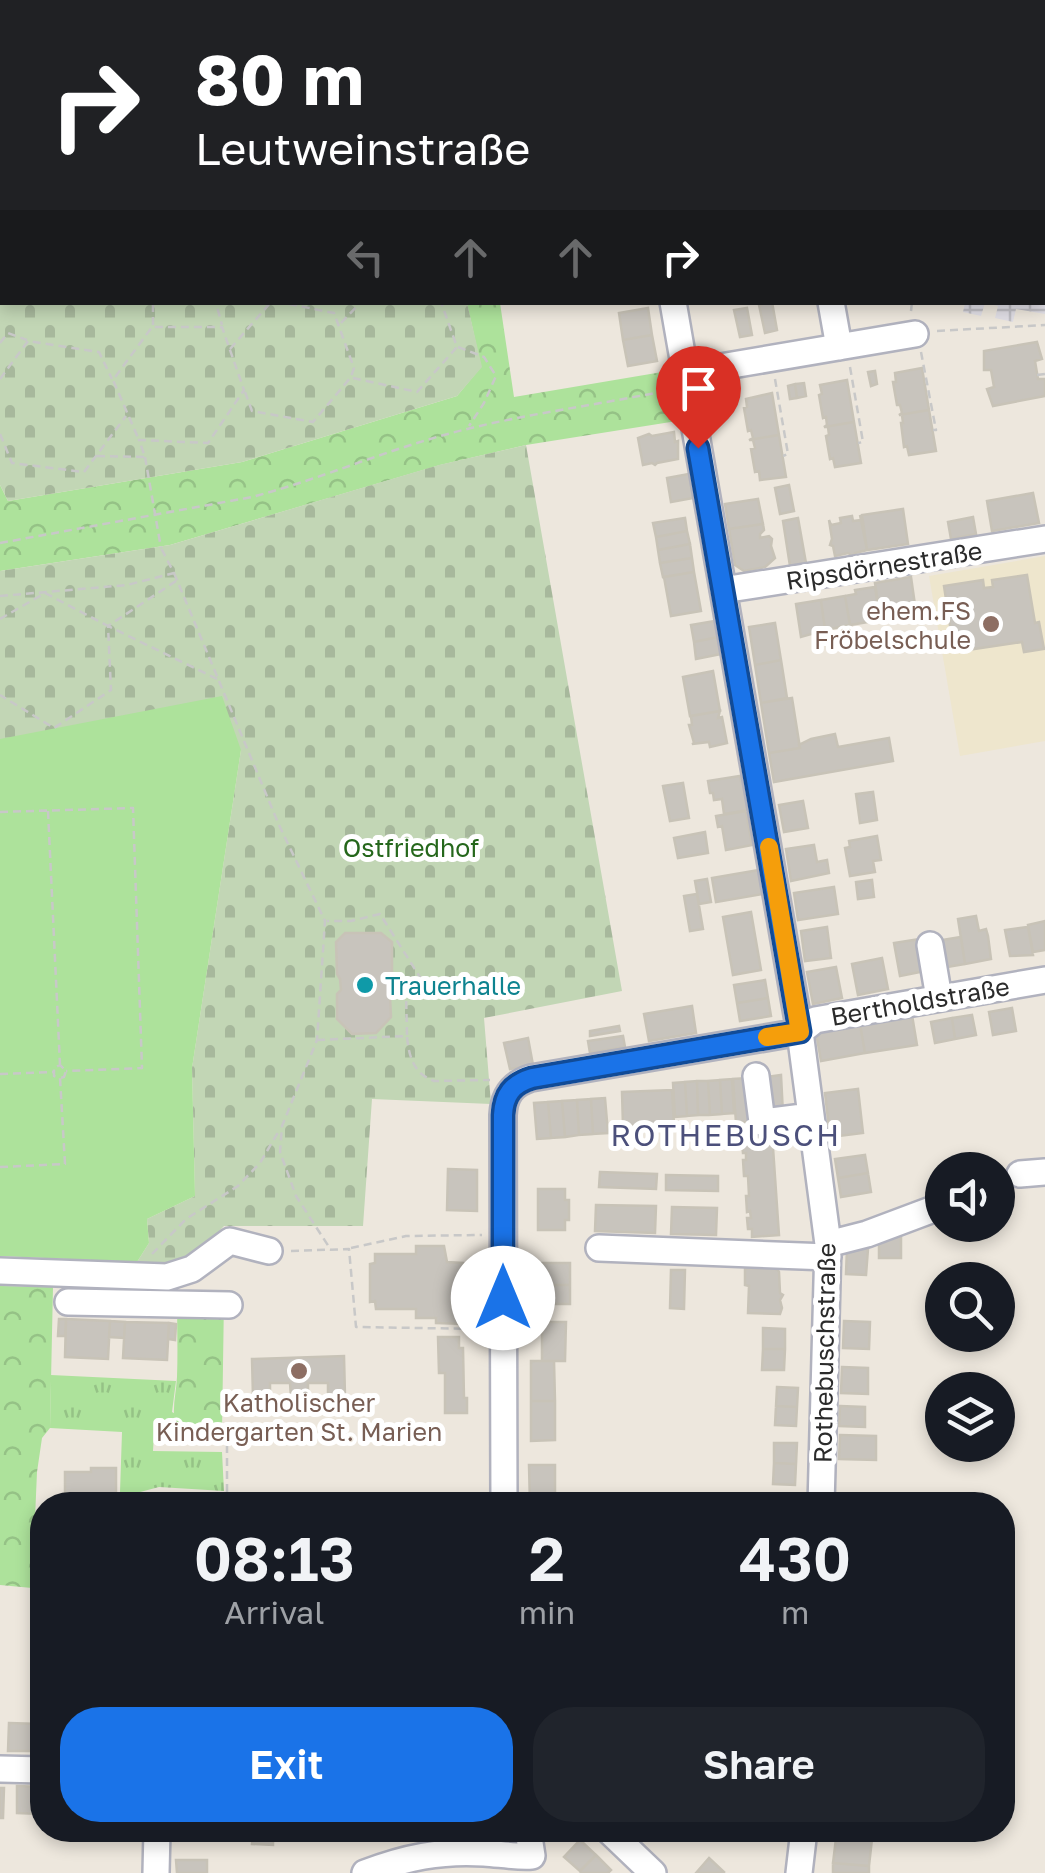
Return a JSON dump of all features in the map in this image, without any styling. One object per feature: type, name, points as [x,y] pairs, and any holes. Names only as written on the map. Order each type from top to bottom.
[{"type":"street","name":"Rothebuschstraße","points":[[674,305],[812,1116],[828,1250],[821,1492]]},
{"type":"street","points":[[832,305],[843,346]]},
{"type":"street","points":[[686,380],[771,358],[915,334]]},
{"type":"street","name":"Ripsdörnestraße","points":[[723,590],[1045,539]]},
{"type":"street","points":[[930,945],[939,998]]},
{"type":"street","name":"Bertholdstraße","points":[[506,1095],[532,1078],[800,1032],[814,1020],[1045,981]]},
{"type":"street","points":[[756,1076],[762,1122],[812,1116]]},
{"type":"street","points":[[504,1492],[506,1095]]},
{"type":"street","points":[[599,1248],[828,1250],[925,1211]]},
{"type":"street","points":[[0,1271],[167,1277],[187,1272],[230,1241],[270,1251]]},
{"type":"street","points":[[68,1302],[229,1306]]},
{"type":"street","points":[[0,1769],[30,1770]]},
{"type":"street","points":[[156,1873],[157,1842]]},
{"type":"street","points":[[364,1873],[430,1854],[532,1856],[530,1842]]},
{"type":"street","points":[[621,1842],[653,1873]]},
{"type":"street","points":[[799,1873],[803,1842]]},
{"type":"path","points":[[112,380],[152,327],[153,305]]},
{"type":"path","points":[[216,305],[252,411],[312,422],[351,377],[354,368],[332,305]]},
{"type":"path","points":[[230,349],[267,305]]},
{"type":"path","points":[[294,305],[334,313]]},
{"type":"path","points":[[339,326],[358,305]]},
{"type":"path","points":[[442,305],[457,347],[484,358],[496,376],[467,430]]},
{"type":"path","points":[[933,430],[924,361],[915,334],[1045,325]]},
{"type":"path","points":[[152,327],[222,327]]},
{"type":"path","points":[[0,343],[8,334],[99,352],[145,457],[162,548],[279,824],[326,920],[317,1040],[282,1126],[260,1163],[238,1186],[186,1219],[130,1277]]},
{"type":"path","points":[[0,379],[28,341]]},
{"type":"path","points":[[843,346],[864,442],[858,442]]},
{"type":"path","points":[[351,377],[417,392],[457,347]]},
{"type":"path","points":[[771,358],[788,454],[783,456]]},
{"type":"path","points":[[1037,375],[1045,374]]},
{"type":"path","points":[[0,542],[252,497],[467,430],[686,380]]},
{"type":"path","points":[[139,440],[208,444],[244,390]]},
{"type":"path","points":[[0,434],[12,463],[84,472],[127,415]]},
{"type":"path","points":[[97,456],[145,457]]},
{"type":"path","points":[[0,596],[127,585],[174,573]]},
{"type":"path","points":[[108,626],[177,580]]},
{"type":"path","points":[[0,619],[45,593]]},
{"type":"path","points":[[45,593],[218,680]]},
{"type":"path","points":[[0,696],[54,728],[111,690],[108,626]]},
{"type":"path","points":[[0,812],[133,808],[142,1068],[66,1072]]},
{"type":"path","points":[[48,810],[60,1065],[66,1072]]},
{"type":"path","points":[[326,920],[351,921],[380,914],[423,982],[406,992],[409,1055],[418,1072],[434,1081],[491,1080],[506,1095]]},
{"type":"path","points":[[317,1040],[407,1036]]},
{"type":"path","points":[[53,1072],[60,1065]]},
{"type":"path","points":[[53,1072],[60,1078],[66,1072]]},
{"type":"path","points":[[0,1074],[53,1072]]},
{"type":"path","points":[[0,1167],[65,1164],[60,1078]]},
{"type":"path","points":[[282,1126],[280,1152],[292,1185],[331,1250]]},
{"type":"path","points":[[270,1251],[331,1250],[406,1236],[503,1235]]},
{"type":"path","points":[[349,1248],[356,1327],[503,1330]]},
{"type":"path","points":[[227,1444],[227,1492]]},
{"type":"shaded area","points":[[965,305],[984,305],[981,316],[963,312]]},
{"type":"shaded area","points":[[994,305],[1045,305],[1045,314],[1016,309],[1013,322],[995,318],[998,306]]},
{"type":"shaded area","name":"ehem.FS Fröbelschule","points":[[1045,556],[1045,741],[960,756],[929,576]]},
{"type":"green space","points":[[0,305],[467,305],[482,367],[457,396],[242,462],[8,501],[0,485]]},
{"type":"green space","points":[[467,305],[500,305],[514,397],[668,371],[677,421],[526,445],[440,465],[170,545],[0,571],[0,485],[8,501],[242,462],[457,396],[481,367]]},
{"type":"green space","name":"Ostfriedhof","points":[[526,445],[622,991],[484,1018],[491,1104],[372,1099],[363,1226],[224,1226],[195,1256],[162,1268],[137,1262],[149,1243],[147,1219],[195,1196],[192,1068],[241,750],[0,740],[0,571],[170,545],[439,465]]},
{"type":"green space","points":[[222,696],[241,750],[192,1068],[195,1196],[147,1219],[149,1243],[137,1262],[0,1256],[0,739]]},
{"type":"green space","points":[[0,1286],[53,1287],[50,1428],[42,1438],[36,1492],[30,1492],[30,1588],[0,1585]]},
{"type":"green space","points":[[177,1297],[224,1299],[222,1431],[178,1432],[174,1412]]},
{"type":"green space","points":[[51,1375],[176,1381],[172,1412],[211,1434],[222,1431],[222,1437],[154,1433],[153,1451],[222,1452],[224,1491],[159,1487],[120,1492],[122,1432],[50,1428]]},
{"type":"building","points":[[759,305],[773,305],[777,330],[765,333]]},
{"type":"building","points":[[648,308],[652,335],[623,340],[619,313]]},
{"type":"building","points":[[747,308],[752,335],[740,337],[734,310]]},
{"type":"building","points":[[652,335],[657,361],[628,366],[623,340]]},
{"type":"building","points":[[1037,342],[1042,359],[1035,361],[1038,379],[1045,379],[1045,396],[993,406],[987,389],[994,387],[991,370],[984,370],[984,351]]},
{"type":"building","points":[[922,368],[929,410],[899,415],[902,413],[897,405],[895,373]]},
{"type":"building","points":[[875,371],[877,384],[871,386],[868,372]]},
{"type":"building","points":[[847,380],[854,422],[824,427],[827,425],[820,385]]},
{"type":"building","points":[[804,383],[806,396],[797,398],[795,384]]},
{"type":"building","points":[[795,384],[797,398],[790,399],[788,386]]},
{"type":"building","points":[[772,393],[779,435],[749,440],[753,438],[751,430],[748,431],[746,399]]},
{"type":"building","points":[[929,410],[936,451],[909,455],[899,415]]},
{"type":"building","points":[[854,422],[861,463],[835,467],[833,458],[830,459],[828,427],[824,427]]},
{"type":"building","points":[[674,432],[678,459],[643,465],[638,438]]},
{"type":"building","points":[[779,435],[786,477],[760,480],[759,471],[755,472],[753,440],[749,440]]},
{"type":"building","points":[[689,474],[693,498],[671,502],[667,478]]},
{"type":"building","points":[[789,485],[794,511],[780,514],[775,488]]},
{"type":"building","points":[[1033,493],[1039,523],[992,531],[987,501]]},
{"type":"building","points":[[758,499],[763,524],[729,529],[725,504]]},
{"type":"building","points":[[903,509],[908,544],[867,550],[862,515]]},
{"type":"building","points":[[852,516],[853,521],[861,520],[867,550],[853,556],[835,556],[830,545],[829,520],[831,525]]},
{"type":"building","points":[[973,517],[976,534],[951,539],[948,522]]},
{"type":"building","points":[[685,518],[687,531],[656,537],[653,523]]},
{"type":"building","points":[[798,518],[806,563],[790,566],[783,521]]},
{"type":"building","points":[[763,524],[760,538],[772,539],[775,558],[765,567],[744,571],[735,565],[729,529]]},
{"type":"building","points":[[687,531],[690,544],[658,550],[656,537]]},
{"type":"building","points":[[690,544],[692,558],[660,563],[658,550]]},
{"type":"building","points":[[692,558],[694,572],[663,577],[660,563]]},
{"type":"building","points":[[694,572],[701,611],[671,616],[664,577]]},
{"type":"building","points":[[1027,575],[1044,649],[1024,652],[1022,642],[954,652],[944,586],[983,580],[984,588],[993,587],[992,580]]},
{"type":"building","points":[[911,577],[915,605],[879,611],[875,583]]},
{"type":"building","points":[[875,587],[880,620],[850,625],[845,596]]},
{"type":"building","points":[[845,596],[850,625],[825,630],[821,600]]},
{"type":"building","points":[[821,600],[825,630],[801,637],[796,604]]},
{"type":"building","points":[[715,621],[718,637],[694,642],[691,625]]},
{"type":"building","points":[[775,623],[781,660],[755,665],[749,627]]},
{"type":"building","points":[[718,637],[721,654],[696,659],[694,642]]},
{"type":"building","points":[[781,660],[787,698],[761,703],[755,665]]},
{"type":"building","points":[[713,671],[720,711],[690,716],[683,677]]},
{"type":"building","points":[[792,698],[800,748],[769,753],[761,703]]},
{"type":"building","points":[[720,711],[718,718],[722,717],[727,743],[710,747],[709,742],[692,744],[691,716]]},
{"type":"building","points":[[835,734],[838,747],[889,738],[893,761],[774,782],[769,753],[800,748],[811,739]]},
{"type":"building","points":[[740,776],[749,810],[724,814],[722,799],[714,800],[708,781]]},
{"type":"building","points":[[683,783],[689,818],[670,821],[663,786]]},
{"type":"building","points":[[873,792],[877,820],[860,823],[856,794]]},
{"type":"building","points":[[803,801],[808,828],[784,832],[779,805]]},
{"type":"building","points":[[746,811],[752,845],[726,850],[716,816]]},
{"type":"building","points":[[705,832],[708,853],[678,858],[674,838]]},
{"type":"building","points":[[877,836],[881,860],[873,861],[875,872],[850,876],[845,848],[850,847],[849,841]]},
{"type":"building","points":[[814,845],[817,862],[827,860],[829,873],[791,881],[786,849]]},
{"type":"building","points":[[759,870],[763,894],[716,902],[712,878]]},
{"type":"building","points":[[707,879],[711,902],[699,904],[695,881]]},
{"type":"building","points":[[872,880],[874,897],[858,899],[856,882]]},
{"type":"building","points":[[834,887],[838,914],[798,920],[794,893]]},
{"type":"building","points":[[697,894],[703,929],[690,931],[684,896]]},
{"type":"building","points":[[751,912],[761,970],[733,975],[723,917]]},
{"type":"building","points":[[976,916],[979,931],[986,929],[991,959],[965,964],[958,919]]},
{"type":"building","points":[[1045,921],[1045,950],[1033,952],[1028,925]]},
{"type":"building","points":[[827,927],[831,958],[805,961],[801,931]]},
{"type":"building","points":[[1028,927],[1033,955],[1010,956],[1005,930]]},
{"type":"building","name":"Trauerhalle","points":[[345,933],[381,933],[392,942],[392,975],[386,979],[395,991],[390,996],[391,1017],[376,1033],[352,1034],[337,1019],[337,994],[341,990],[336,942]]},
{"type":"building","points":[[961,937],[965,964],[941,968],[936,941]]},
{"type":"building","points":[[920,939],[925,971],[900,976],[894,943]]},
{"type":"building","points":[[882,958],[888,989],[858,995],[852,964]]},
{"type":"building","points":[[836,967],[842,998],[813,1004],[807,972]]},
{"type":"building","points":[[765,980],[768,998],[737,1003],[734,985]]},
{"type":"building","points":[[768,998],[771,1016],[740,1021],[737,1003]]},
{"type":"building","points":[[692,1006],[696,1033],[649,1041],[644,1014]]},
{"type":"building","points":[[1012,1008],[1016,1031],[993,1035],[989,1012]]},
{"type":"building","points":[[912,1015],[917,1045],[865,1053],[860,1024]]},
{"type":"building","points":[[972,1015],[976,1035],[955,1039],[952,1018]]},
{"type":"building","points":[[952,1018],[955,1039],[935,1043],[931,1022]]},
{"type":"building","points":[[860,1024],[865,1053],[821,1061],[817,1038],[821,1030]]},
{"type":"building","points":[[619,1026],[620,1031],[590,1036],[590,1031]]},
{"type":"building","points":[[623,1036],[625,1047],[590,1053],[588,1041]]},
{"type":"building","points":[[528,1038],[533,1065],[510,1069],[504,1043]]},
{"type":"building","points":[[781,1075],[783,1114],[769,1114],[766,1077]]},
{"type":"building","points":[[748,1078],[750,1122],[736,1123],[733,1079]]},
{"type":"building","points":[[732,1079],[734,1113],[722,1114],[720,1080]]},
{"type":"building","points":[[720,1080],[722,1114],[710,1115],[708,1081]]},
{"type":"building","points":[[697,1081],[698,1115],[687,1116],[685,1082]]},
{"type":"building","points":[[697,1081],[708,1081],[710,1115],[698,1115]]},
{"type":"building","points":[[685,1082],[687,1116],[675,1117],[673,1083]]},
{"type":"building","points":[[858,1089],[863,1133],[830,1137],[825,1093]]},
{"type":"building","points":[[672,1090],[674,1123],[623,1126],[622,1092]]},
{"type":"building","points":[[605,1098],[608,1133],[593,1134],[591,1099]]},
{"type":"building","points":[[591,1099],[593,1134],[579,1135],[577,1100]]},
{"type":"building","points":[[577,1100],[579,1135],[565,1137],[562,1101]]},
{"type":"building","points":[[562,1101],[565,1137],[551,1138],[548,1102]]},
{"type":"building","points":[[548,1102],[551,1138],[537,1139],[534,1103]]},
{"type":"building","points":[[772,1133],[779,1235],[752,1237],[752,1229],[748,1229],[747,1218],[751,1218],[750,1211],[747,1212],[748,1176],[744,1176],[746,1153],[742,1143],[745,1135]]},
{"type":"building","points":[[865,1155],[868,1173],[838,1178],[835,1159]]},
{"type":"building","points":[[448,1169],[477,1170],[477,1211],[447,1210]]},
{"type":"building","points":[[600,1172],[657,1174],[656,1189],[599,1187]]},
{"type":"building","points":[[868,1173],[871,1192],[841,1197],[838,1178]]},
{"type":"building","points":[[666,1175],[718,1176],[718,1191],[666,1190]]},
{"type":"building","points":[[538,1189],[565,1189],[569,1220],[565,1220],[565,1230],[538,1230]]},
{"type":"building","points":[[596,1205],[656,1206],[655,1233],[595,1231]]},
{"type":"building","points":[[672,1207],[717,1208],[716,1235],[671,1234]]},
{"type":"building","points":[[879,1235],[901,1236],[901,1258],[879,1258]]},
{"type":"building","points":[[416,1246],[444,1246],[447,1262],[463,1263],[463,1268],[471,1270],[475,1290],[471,1296],[464,1296],[465,1324],[436,1323],[436,1318],[416,1318],[416,1309],[376,1309],[375,1301],[370,1302],[370,1264],[375,1263],[375,1254],[416,1254]]},
{"type":"building","points":[[847,1248],[868,1249],[866,1275],[846,1274]]},
{"type":"building","points":[[542,1263],[570,1263],[570,1285],[542,1285]]},
{"type":"building","points":[[745,1268],[777,1269],[783,1295],[780,1314],[748,1313]]},
{"type":"building","points":[[671,1270],[685,1270],[684,1309],[670,1308]]},
{"type":"building","points":[[542,1285],[570,1285],[570,1304],[542,1304]]},
{"type":"building","points":[[59,1319],[66,1319],[65,1336],[58,1336]]},
{"type":"building","points":[[66,1319],[110,1321],[108,1359],[65,1357]]},
{"type":"building","points":[[110,1321],[125,1322],[124,1338],[109,1337]]},
{"type":"building","points":[[844,1321],[870,1322],[869,1349],[843,1348]]},
{"type":"building","points":[[125,1322],[169,1323],[167,1360],[123,1358]]},
{"type":"building","points":[[542,1322],[566,1322],[565,1361],[542,1361]]},
{"type":"building","points":[[169,1323],[176,1324],[175,1340],[168,1339]]},
{"type":"building","points":[[763,1328],[785,1329],[785,1349],[763,1349]]},
{"type":"building","points":[[438,1337],[459,1337],[467,1413],[445,1413],[445,1373],[439,1373]]},
{"type":"building","points":[[763,1349],[785,1349],[784,1370],[762,1370]]},
{"type":"building","name":"Katholischer Kindergarten St. Marien","points":[[344,1356],[345,1396],[328,1396],[328,1383],[308,1383],[308,1396],[291,1397],[290,1383],[270,1383],[270,1396],[253,1397],[252,1359]]},
{"type":"building","points":[[531,1361],[554,1361],[555,1401],[531,1401]]},
{"type":"building","points":[[842,1367],[868,1368],[868,1394],[841,1393]]},
{"type":"building","points":[[777,1387],[798,1388],[797,1407],[776,1406]]},
{"type":"building","points":[[531,1401],[555,1401],[555,1440],[531,1441]]},
{"type":"building","points":[[776,1406],[797,1407],[796,1426],[775,1425]]},
{"type":"building","points":[[840,1406],[865,1407],[865,1427],[839,1426]]},
{"type":"building","points":[[840,1435],[876,1436],[876,1460],[839,1459]]},
{"type":"building","points":[[774,1443],[797,1443],[796,1464],[774,1463]]},
{"type":"building","points":[[774,1463],[796,1464],[795,1485],[773,1484]]},
{"type":"building","points":[[529,1465],[555,1465],[555,1492],[530,1492]]},
{"type":"building","points":[[91,1468],[116,1468],[116,1492],[65,1492],[65,1472],[91,1472]]},
{"type":"building","points":[[9,1723],[30,1724],[30,1751],[8,1751]]},
{"type":"building","points":[[17,1786],[30,1787],[30,1814],[17,1813]]},
{"type":"building","points":[[0,1788],[4,1788],[3,1818],[0,1818]]},
{"type":"building","points":[[578,1842],[596,1855],[580,1871],[564,1857]]},
{"type":"building","points":[[836,1842],[872,1842],[869,1866],[833,1863]]},
{"type":"building","points":[[596,1855],[611,1870],[581,1873],[580,1871]]},
{"type":"building","points":[[709,1858],[724,1872],[723,1873],[696,1873]]},
{"type":"building","points":[[176,1860],[207,1860],[207,1873],[177,1873]]},
{"type":"building","points":[[833,1863],[869,1866],[869,1873],[833,1873]]},
{"type":"slow traffic","points":[[767,1037],[800,1032],[769,847]]},
{"type":"place","name":"ehem.FS Fröbelschule","points":[[991,624]]},
{"type":"place","name":"Trauerhalle","points":[[365,985]]},
{"type":"place","name":"Katholischer Kindergarten St. Marien","points":[[299,1371]]},
{"type":"district","name":"ROTHEBUSCH","points":[[726,1135]]},
{"type":"route","points":[[503,1298],[503,1104],[512,1088],[532,1078],[800,1032],[698,448]]}]
